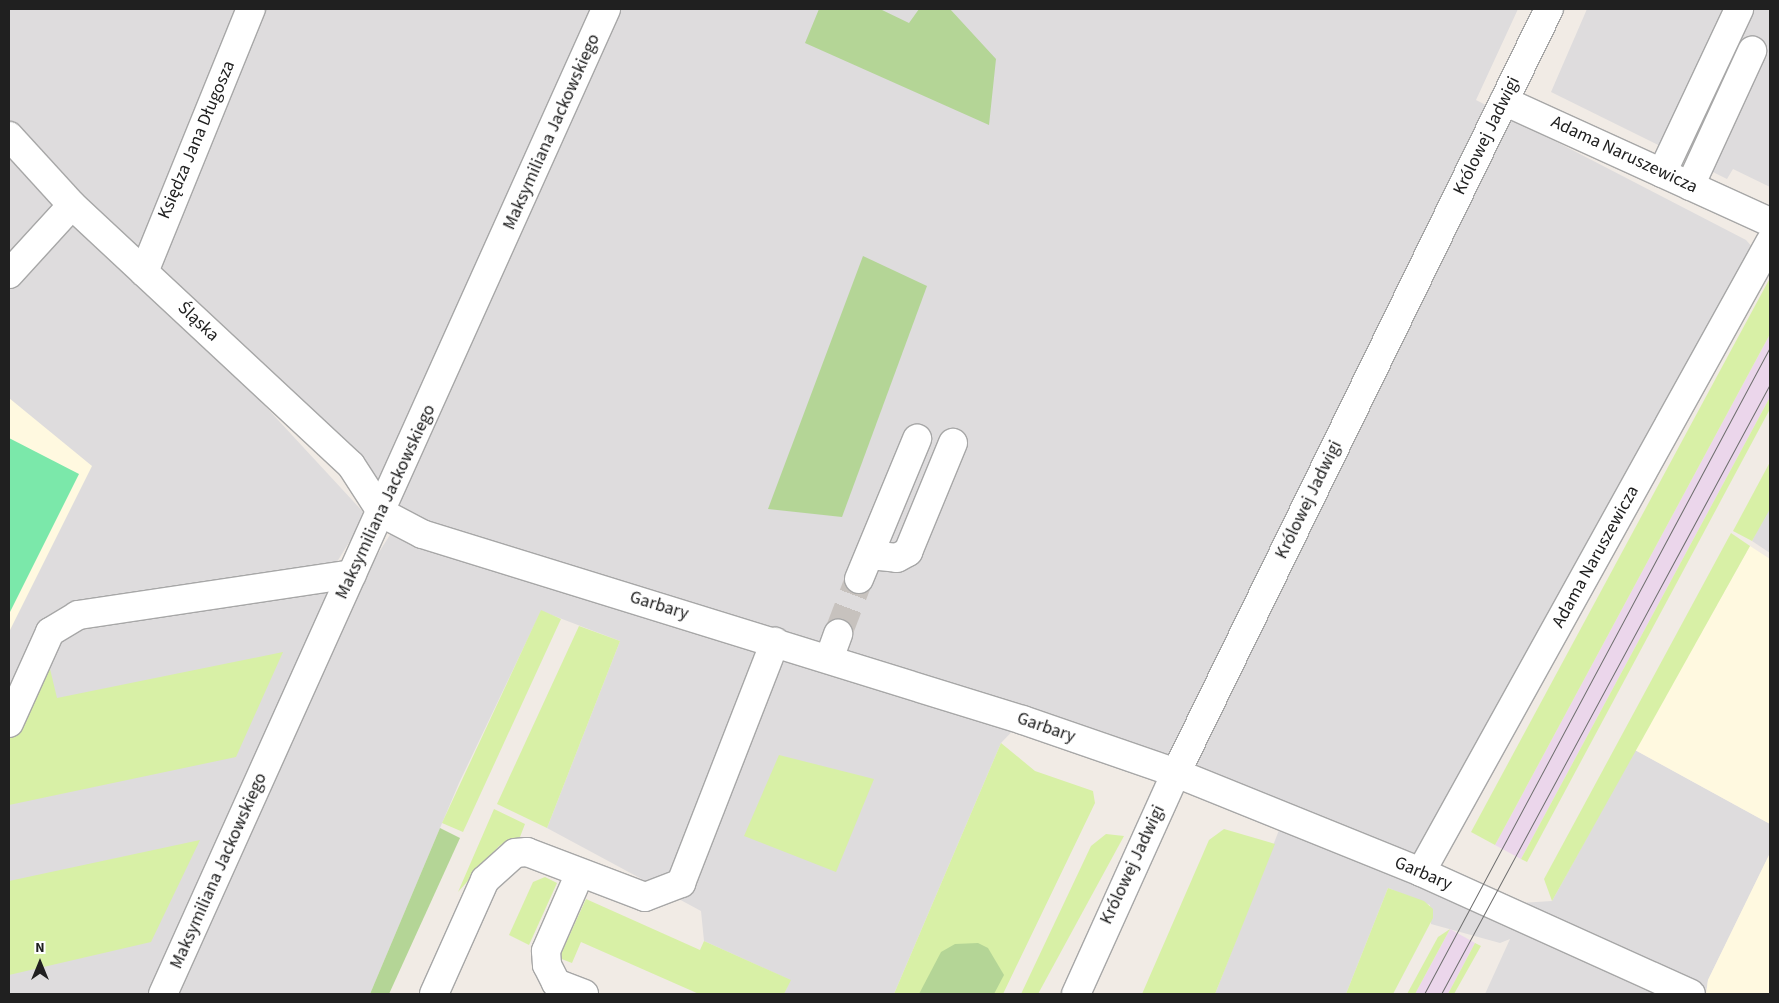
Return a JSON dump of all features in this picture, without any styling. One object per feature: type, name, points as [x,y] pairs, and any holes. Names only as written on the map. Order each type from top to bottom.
[{"type":"street","name":"Księdza Jana Długosza","points":[[144,272],[252,9]]},
{"type":"street","name":"Maksymiliana Jackowskiego","points":[[163,994],[352,574],[382,513],[606,9]]},
{"type":"street","name":"Królowej Jadwigi","points":[[1076,994],[1176,773],[1549,9]]},
{"type":"street","points":[[1662,173],[1739,9]]},
{"type":"street","points":[[1690,186],[1752,52]]},
{"type":"street","name":"Adama Naruszewicza","points":[[1504,101],[1770,222]]},
{"type":"street","name":"Śląska","points":[[9,136],[72,205],[351,465],[382,513]]},
{"type":"street","points":[[9,274],[72,205]]},
{"type":"street","name":"Adama Naruszewicza","points":[[1421,872],[1770,242]]},
{"type":"street","points":[[917,439],[864,567],[897,558],[908,552],[953,443]]},
{"type":"street","name":"Garbary","points":[[382,513],[422,534],[829,659],[1176,773],[1421,872],[1691,994]]},
{"type":"street","points":[[9,723],[50,632],[78,615],[352,574]]},
{"type":"street","points":[[829,659],[838,634]]},
{"type":"street","points":[[434,994],[485,880],[505,859],[527,852],[646,897],[681,883],[775,642]]},
{"type":"street","points":[[580,873],[546,951],[546,965],[556,983],[584,994]]},
{"type":"shaded area","points":[[9,9],[1518,9],[1476,100],[1746,240],[1762,258],[1425,865],[1023,720],[1001,743],[894,994],[784,994],[790,980],[704,941],[701,911],[547,828],[620,641],[541,611],[459,783],[370,994],[9,994],[9,724],[51,635],[359,584],[393,530],[382,513],[115,244],[366,515],[332,570],[53,613],[9,708]]},
{"type":"shaded area","points":[[1587,9],[1770,9],[1770,187],[1733,169],[1727,179],[1551,92]]},
{"type":"shaded area","points":[[1770,334],[1770,397],[1521,859],[1495,845]]},
{"type":"shaded area","points":[[9,398],[92,466],[9,632]]},
{"type":"shaded area","points":[[1770,505],[1770,553],[1752,541]]},
{"type":"shaded area","points":[[1750,546],[1770,559],[1770,824],[1635,750]]},
{"type":"shaded area","points":[[1635,750],[1770,824],[1770,853],[1708,980],[1706,994],[1485,994],[1510,939],[1500,943],[1431,924],[1430,905],[1388,888],[1346,994],[1215,994],[1281,825],[1490,905],[1552,901]]},
{"type":"shaded area","points":[[1770,853],[1770,994],[1706,994],[1708,980]]},
{"type":"shaded area","points":[[1450,929],[1475,943],[1448,994],[1415,994]]},
{"type":"green space","points":[[819,9],[880,9],[909,23],[919,9],[950,9],[996,59],[989,125],[805,43]]},
{"type":"green space","points":[[863,256],[927,286],[842,517],[768,509]]},
{"type":"green space","points":[[1770,278],[1770,334],[1495,845],[1471,832]]},
{"type":"green space","points":[[1770,397],[1770,409],[1527,862],[1521,859]]},
{"type":"green space","points":[[9,438],[79,474],[9,614]]},
{"type":"green space","points":[[1770,462],[1770,509],[1752,541],[1733,531]]},
{"type":"green space","points":[[1731,533],[1750,546],[1552,901],[1544,879]]},
{"type":"green space","points":[[541,610],[561,619],[463,832],[442,823]]},
{"type":"green space","points":[[579,626],[620,641],[547,828],[497,804]]},
{"type":"green space","points":[[45,648],[57,698],[283,652],[236,757],[9,805],[9,741]]},
{"type":"green space","points":[[1001,743],[1035,771],[1093,791],[1095,803],[1003,994],[894,994]]},
{"type":"green space","points":[[779,755],[874,779],[836,872],[744,836]]},
{"type":"green space","points":[[494,809],[525,824],[520,837],[499,846],[458,892]]},
{"type":"green space","points":[[440,828],[460,838],[389,994],[370,994]]},
{"type":"green space","points":[[1224,829],[1275,844],[1215,994],[1142,994],[1209,840]]},
{"type":"green space","points":[[1106,834],[1124,836],[1038,994],[1021,994],[1091,846]]},
{"type":"green space","points":[[200,840],[151,942],[9,975],[9,881]]},
{"type":"green space","points":[[545,877],[557,883],[529,945],[509,935],[533,882]]},
{"type":"green space","points":[[1388,888],[1424,901],[1433,909],[1433,918],[1393,994],[1346,994]]},
{"type":"green space","points":[[586,899],[700,950],[704,941],[791,980],[784,994],[699,994],[581,942],[572,963],[559,958]]},
{"type":"green space","points":[[1450,929],[1415,994],[1407,994],[1438,937]]},
{"type":"green space","points":[[978,943],[988,948],[1004,975],[994,994],[919,994],[941,952],[955,944]]},
{"type":"green space","points":[[1475,943],[1481,946],[1454,994],[1448,994]]},
{"type":"tunnel","points":[[838,634],[859,579]]},
{"type":"tram line","points":[[1424,994],[1770,347]]},
{"type":"tram line","points":[[1441,994],[1770,384]]}]
